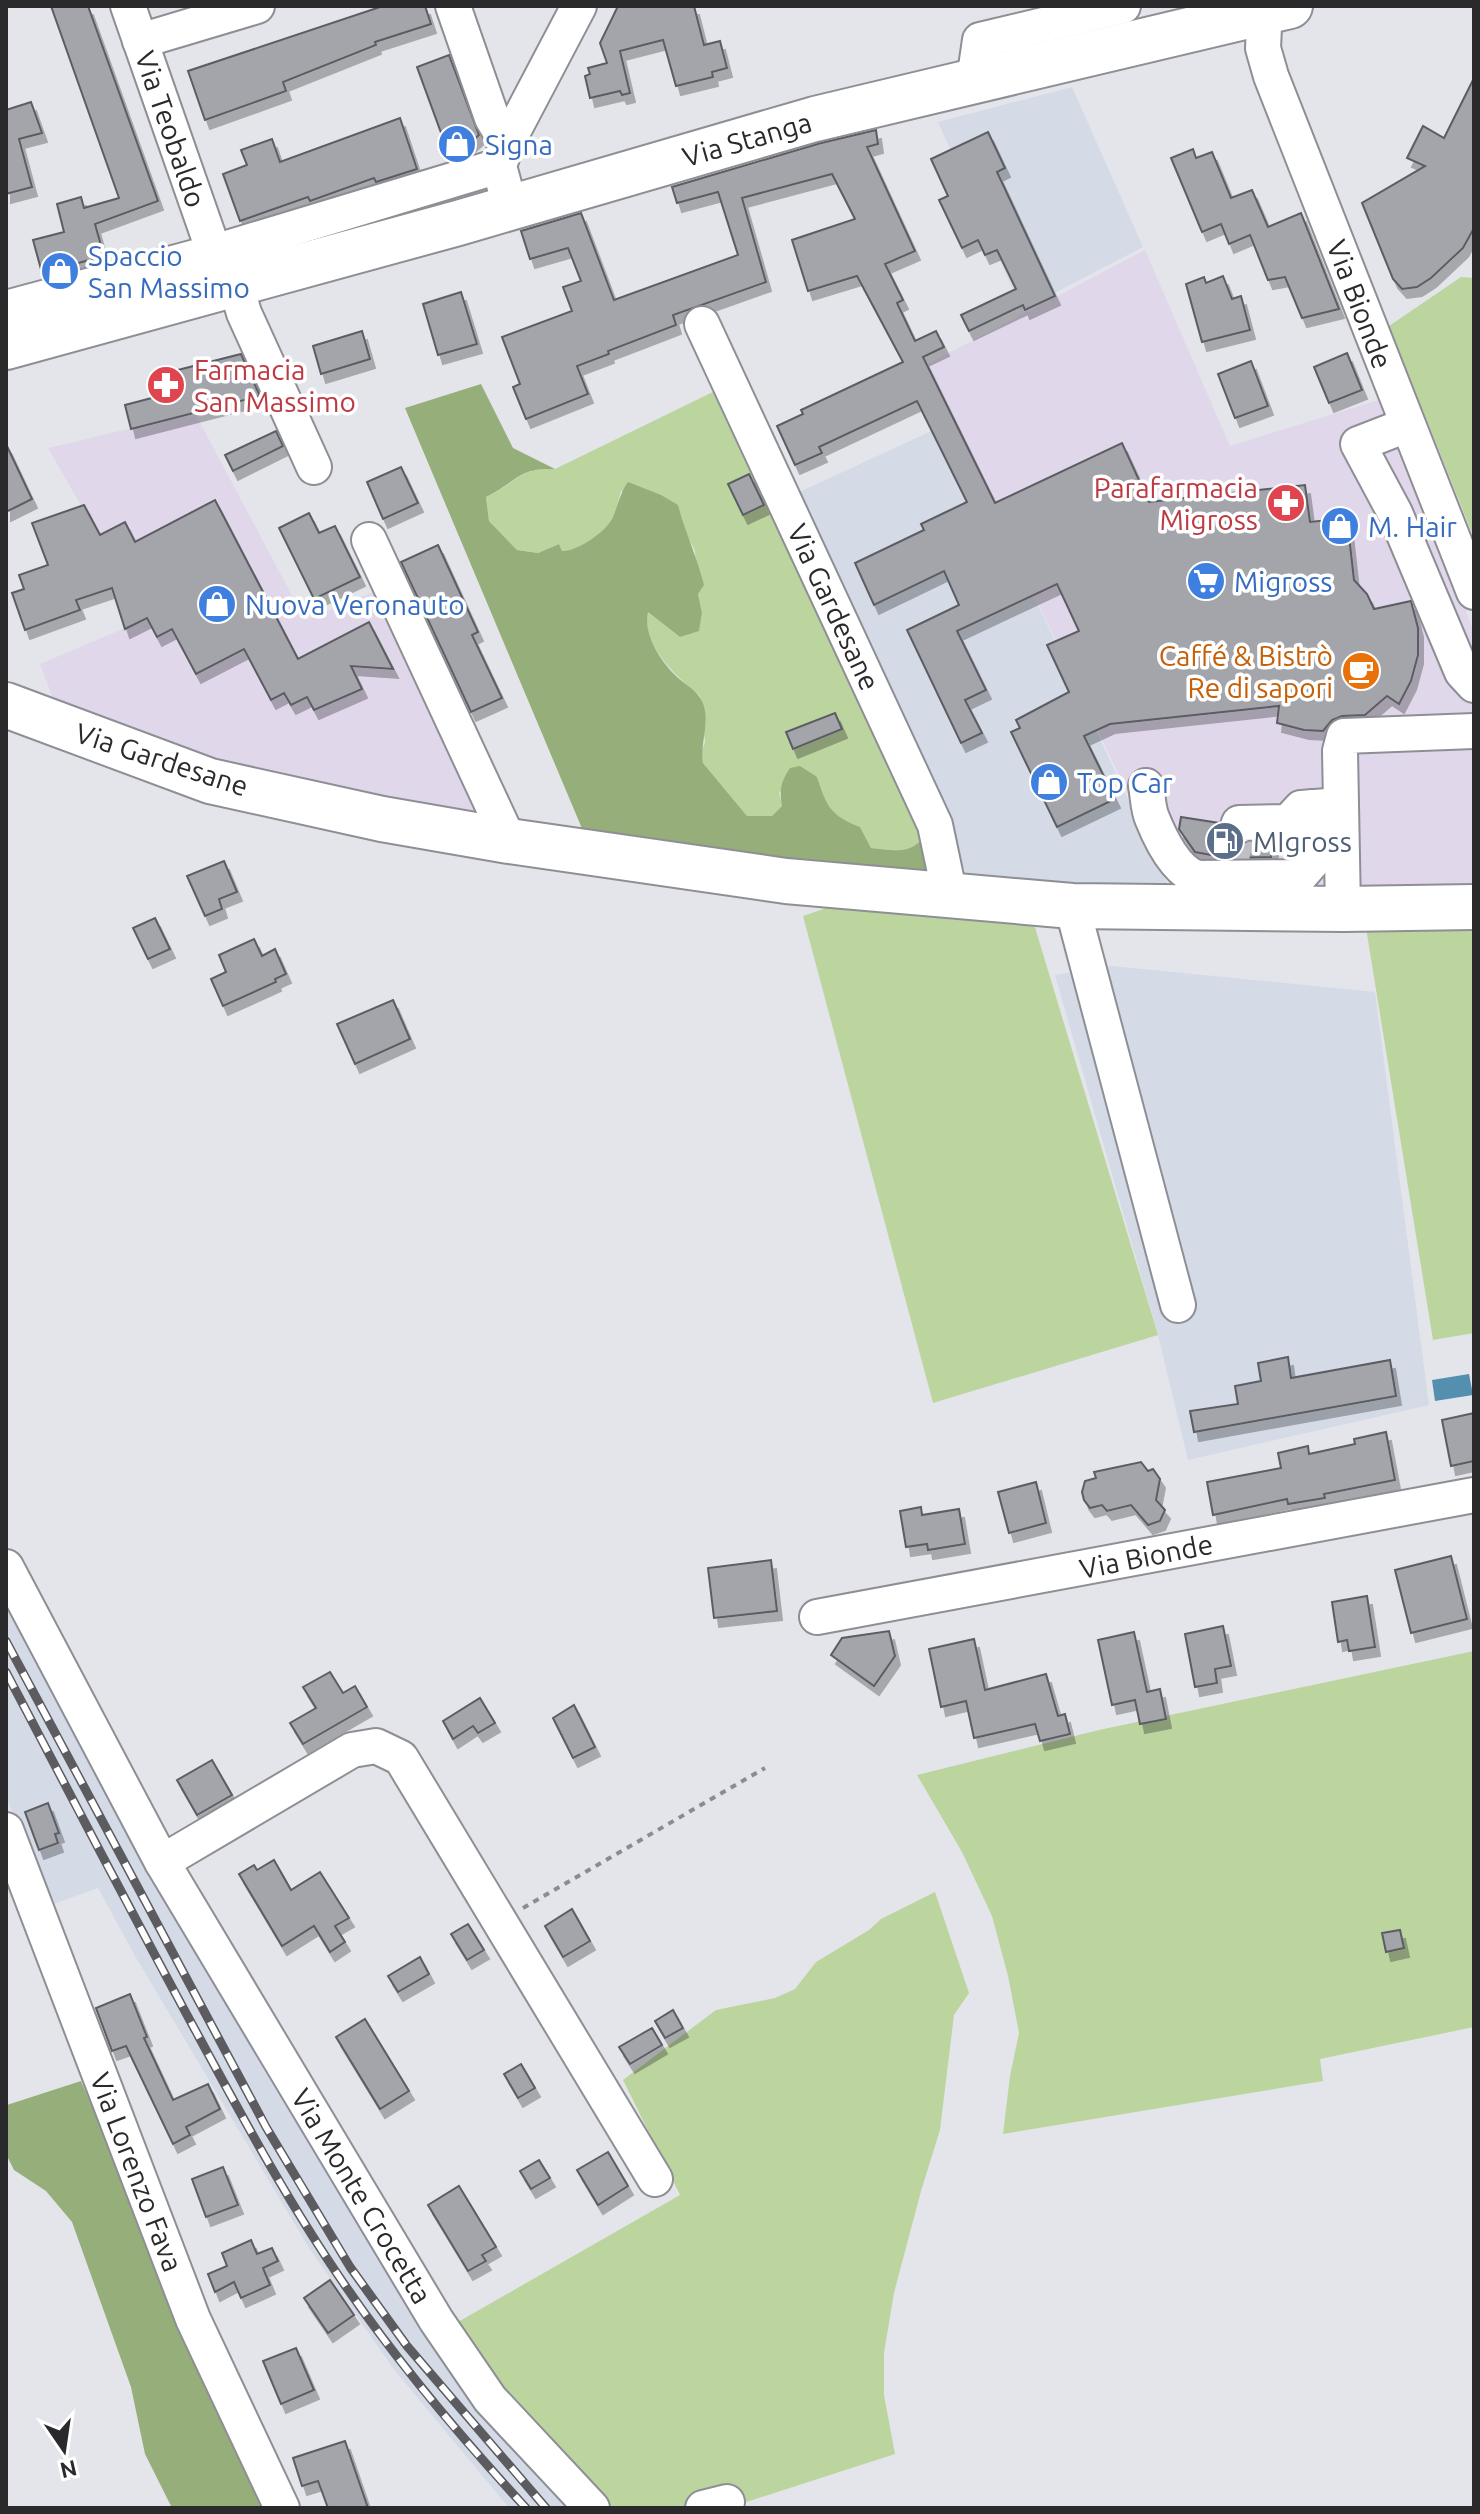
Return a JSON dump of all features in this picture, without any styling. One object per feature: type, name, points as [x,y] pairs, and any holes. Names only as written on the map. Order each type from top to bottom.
[{"type":"main road","name":"Via Stanga","points":[[6,347],[224,267],[510,208],[815,119],[1270,8]]},
{"type":"main road","name":"Via Gardesane","points":[[6,705],[210,781],[382,819],[509,841],[786,881],[1072,906],[1474,907]]},
{"type":"street","name":"Via Teobaldo","points":[[128,6],[224,267]]},
{"type":"street","points":[[140,41],[257,6]]},
{"type":"street","points":[[453,6],[503,155],[510,208]]},
{"type":"street","points":[[503,155],[579,6]]},
{"type":"street","points":[[974,81],[980,40],[1123,6]]},
{"type":"street","name":"Via Bionde","points":[[1270,8],[1263,48],[1271,76],[1474,592]]},
{"type":"street","name":"Via Stanga","points":[[6,308],[224,267],[503,155]]},
{"type":"street","points":[[224,267],[314,467]]},
{"type":"street","name":"Via Gardesane","points":[[702,324],[935,825],[950,896]]},
{"type":"street","points":[[1407,425],[1358,444],[1395,513],[1468,679],[1438,734]]},
{"type":"street","points":[[369,540],[509,841]]},
{"type":"street","points":[[1146,786],[1151,816],[1187,875],[1198,878],[1299,877],[1313,861],[1344,736],[1474,731]]},
{"type":"street","points":[[1172,854],[1231,866],[1239,823],[1288,822],[1301,808],[1327,806]]},
{"type":"street","points":[[1327,806],[1343,909]]},
{"type":"street","points":[[1072,906],[1178,1305]]},
{"type":"street","name":"Via Bionde","points":[[817,1617],[1474,1495]]},
{"type":"street","name":"Via Monte Crocetta","points":[[6,1567],[162,1862],[436,2320],[490,2399],[592,2508]]},
{"type":"street","points":[[162,1862],[352,1750],[376,1746],[401,1758],[655,2179]]},
{"type":"street","name":"Via Lorenzo Fava","points":[[6,1830],[193,2319],[282,2508]]},
{"type":"path","points":[[500,1922],[765,1768]]},
{"type":"shaded area","points":[[1072,87],[1143,247],[1022,310],[938,122]]},
{"type":"shaded area","points":[[1145,250],[1230,446],[1385,398],[1474,632],[1474,887],[1174,892],[926,365]]},
{"type":"shaded area","name":"Nuova Veronauto","points":[[195,413],[305,620],[383,588],[492,820],[372,800],[203,757],[54,701],[40,664],[146,619],[48,448]]},
{"type":"shaded area","points":[[953,421],[1170,890],[969,879],[793,495]]},
{"type":"shaded area","points":[[1112,966],[1375,992],[1429,1405],[1188,1460],[1158,1335],[1055,975]]},
{"type":"shaded area","points":[[6,1599],[184,1929],[584,2508],[509,2508],[393,2368],[309,2248],[135,1956],[98,1888],[48,1906],[6,1796]]},
{"type":"green space","points":[[1461,277],[1474,278],[1474,538],[1389,326]]},
{"type":"green space","points":[[481,384],[513,448],[555,469],[525,473],[486,497],[489,521],[517,550],[538,553],[559,544],[562,551],[591,540],[613,517],[628,482],[678,505],[704,585],[698,594],[702,613],[699,631],[680,637],[648,612],[648,628],[663,661],[696,692],[703,703],[706,720],[703,763],[747,816],[772,816],[782,806],[782,786],[787,773],[790,768],[800,766],[817,777],[831,809],[860,827],[871,848],[904,850],[917,844],[929,831],[953,880],[586,838],[405,408]]},
{"type":"green space","points":[[719,389],[929,831],[910,848],[871,848],[860,827],[831,809],[817,777],[779,792],[782,806],[772,816],[747,816],[703,763],[701,753],[705,742],[700,696],[663,659],[655,648],[647,624],[647,611],[680,637],[699,630],[702,613],[695,551],[682,526],[681,516],[621,491],[612,519],[595,537],[568,550],[562,551],[559,544],[538,553],[517,550],[489,521],[486,497],[518,477],[532,471],[555,469]]},
{"type":"green space","points":[[829,907],[1034,924],[1158,1335],[933,1403],[803,916]]},
{"type":"green space","points":[[1474,925],[1474,1333],[1433,1340],[1366,928]]},
{"type":"green space","points":[[1474,1651],[1474,2027],[1320,2059],[1323,2081],[1003,2134],[1019,2033],[1008,1976],[992,1916],[962,1852],[917,1775],[1099,1730]]},
{"type":"green space","points":[[935,1892],[969,1993],[954,2015],[940,2130],[894,2293],[884,2353],[884,2395],[895,2454],[728,2508],[584,2508],[437,2334],[680,2195],[623,2080],[716,2010],[775,1998],[795,1989],[816,1962],[869,1930],[881,1919]]},
{"type":"green space","points":[[81,2081],[266,2508],[172,2508],[145,2454],[131,2387],[72,2222],[46,2191],[14,2170],[6,2154],[7,2105]]},
{"type":"water","points":[[1469,1374],[1473,1395],[1435,1401],[1432,1380]]},
{"type":"building","points":[[51,6],[88,6],[158,201],[95,224],[104,256],[42,273],[33,240],[64,232],[57,204],[81,197],[84,208],[119,198]]},
{"type":"building","points":[[383,6],[425,6],[431,24],[375,42],[376,45],[283,82],[286,91],[205,120],[188,71]]},
{"type":"building","points":[[618,6],[694,6],[704,45],[720,41],[727,68],[712,72],[713,77],[676,86],[663,40],[620,51],[630,93],[622,95],[620,91],[590,98],[585,76],[590,74],[588,68],[607,63],[600,43]]},
{"type":"building","points":[[449,55],[479,135],[451,160],[417,67]]},
{"type":"building","points":[[1474,78],[1474,228],[1463,248],[1431,278],[1417,287],[1402,289],[1393,279],[1362,203],[1425,166],[1407,158],[1423,126],[1444,138]]},
{"type":"building","points":[[31,102],[42,133],[19,139],[32,187],[6,194],[6,110]]},
{"type":"building","points":[[400,118],[417,169],[376,182],[374,178],[310,201],[308,197],[240,221],[223,174],[247,165],[241,150],[272,139],[280,162]]},
{"type":"building","points":[[876,130],[878,144],[867,147],[915,251],[885,264],[903,300],[897,303],[915,341],[936,331],[944,347],[923,357],[995,503],[1122,443],[1149,502],[1305,485],[1310,522],[1347,518],[1354,580],[1367,594],[1374,609],[1411,601],[1418,628],[1418,655],[1411,681],[1399,704],[1387,696],[1365,715],[1342,716],[1332,720],[1323,731],[1277,723],[1279,706],[1110,724],[1084,736],[1115,799],[1057,827],[1011,732],[1020,728],[1016,720],[1069,692],[1047,645],[1079,631],[1057,584],[957,631],[986,690],[965,700],[982,733],[961,743],[907,630],[959,605],[944,571],[874,605],[855,563],[924,530],[921,524],[967,502],[917,401],[819,447],[822,453],[795,465],[777,426],[803,414],[801,410],[903,362],[857,276],[808,291],[792,240],[855,219],[832,174],[742,198],[766,282],[673,315],[676,325],[577,366],[588,394],[526,419],[513,387],[520,384],[502,337],[572,311],[563,287],[581,281],[568,248],[530,259],[521,231],[581,213],[614,300],[738,255],[718,192],[677,203],[672,187]]},
{"type":"building","points":[[988,132],[1005,168],[997,172],[1055,296],[1025,310],[1023,305],[969,331],[961,315],[1016,289],[997,250],[985,255],[978,240],[962,248],[939,200],[948,196],[931,159]]},
{"type":"building","points":[[1193,149],[1196,158],[1212,152],[1231,198],[1252,190],[1268,227],[1301,213],[1339,309],[1302,318],[1285,277],[1268,280],[1250,235],[1229,244],[1221,224],[1202,232],[1171,158]]},
{"type":"building","points":[[1223,276],[1232,299],[1241,296],[1250,330],[1202,342],[1186,284],[1204,277],[1206,283]]},
{"type":"building","points":[[461,292],[477,344],[438,355],[423,304]]},
{"type":"building","points":[[362,331],[370,359],[321,374],[313,346]]},
{"type":"building","points":[[1347,353],[1362,390],[1329,403],[1314,367]]},
{"type":"building","points":[[241,354],[260,396],[131,429],[125,405],[167,394],[162,374]]},
{"type":"building","points":[[1251,361],[1268,406],[1235,418],[1218,374]]},
{"type":"building","points":[[276,431],[283,446],[233,471],[225,455]]},
{"type":"building","points":[[6,444],[32,499],[6,512]]},
{"type":"building","points":[[401,467],[418,503],[383,519],[367,482]]},
{"type":"building","points":[[749,474],[764,505],[743,515],[728,484]]},
{"type":"building","points":[[215,500],[298,659],[369,622],[393,669],[351,666],[362,689],[314,710],[307,697],[291,705],[284,693],[271,700],[244,649],[196,674],[172,629],[157,637],[147,618],[125,629],[112,588],[76,600],[80,610],[25,630],[12,593],[24,589],[19,575],[48,565],[32,523],[84,505],[100,535],[125,522],[135,542]]},
{"type":"building","points":[[309,513],[319,533],[335,526],[360,577],[314,599],[279,528]]},
{"type":"building","points":[[438,545],[478,632],[472,635],[502,698],[471,712],[401,562]]},
{"type":"building","points":[[835,713],[842,729],[793,749],[786,732]]},
{"type":"building","points":[[1181,817],[1219,823],[1223,839],[1232,845],[1274,842],[1271,857],[1227,858],[1195,852],[1179,829]]},
{"type":"building","points":[[224,861],[237,892],[219,899],[222,909],[205,916],[187,876]]},
{"type":"building","points":[[155,918],[170,949],[148,959],[133,928]]},
{"type":"building","points":[[254,939],[262,956],[275,949],[286,974],[275,979],[276,982],[223,1006],[211,979],[226,972],[219,955]]},
{"type":"building","points":[[393,1000],[410,1039],[355,1064],[337,1024]]},
{"type":"building","points":[[1288,1357],[1291,1378],[1390,1360],[1396,1396],[1194,1432],[1190,1411],[1238,1404],[1235,1386],[1261,1381],[1258,1363]]},
{"type":"building","points":[[1474,1413],[1474,1461],[1451,1466],[1442,1420]]},
{"type":"building","points":[[1386,1432],[1395,1480],[1324,1494],[1325,1498],[1288,1504],[1287,1499],[1213,1515],[1207,1482],[1281,1468],[1278,1453],[1308,1446],[1309,1454],[1355,1444],[1354,1439]]},
{"type":"building","points":[[1141,1462],[1148,1471],[1153,1469],[1160,1479],[1156,1500],[1165,1510],[1160,1521],[1148,1525],[1131,1505],[1107,1511],[1102,1505],[1090,1508],[1082,1492],[1085,1481],[1096,1478],[1094,1472]]},
{"type":"building","points":[[1036,1482],[1046,1523],[1009,1533],[998,1492]]},
{"type":"building","points":[[921,1507],[922,1515],[959,1509],[965,1544],[928,1550],[927,1544],[906,1547],[900,1511]]},
{"type":"building","points":[[1451,1556],[1467,1619],[1411,1633],[1395,1570]]},
{"type":"building","points":[[771,1560],[777,1611],[714,1618],[708,1568]]},
{"type":"building","points":[[1367,1596],[1375,1647],[1349,1651],[1347,1640],[1338,1642],[1332,1602]]},
{"type":"building","points":[[1223,1626],[1231,1666],[1215,1669],[1217,1683],[1195,1687],[1185,1634]]},
{"type":"building","points":[[889,1631],[895,1656],[874,1686],[831,1655],[842,1638]]},
{"type":"building","points":[[1134,1632],[1147,1692],[1160,1689],[1166,1719],[1140,1724],[1135,1700],[1112,1705],[1098,1640]]},
{"type":"building","points":[[974,1639],[985,1690],[1046,1674],[1058,1716],[1065,1714],[1070,1734],[1040,1741],[1035,1724],[974,1738],[966,1701],[941,1707],[929,1649]]},
{"type":"building","points":[[330,1672],[343,1693],[355,1686],[367,1707],[303,1744],[290,1723],[316,1708],[303,1687]]},
{"type":"building","points":[[480,1698],[495,1723],[478,1733],[473,1726],[453,1739],[443,1721]]},
{"type":"building","points":[[574,1705],[595,1747],[573,1758],[553,1718]]},
{"type":"building","points":[[212,1760],[232,1795],[197,1815],[177,1780]]},
{"type":"building","points":[[48,1803],[59,1833],[55,1834],[58,1843],[39,1850],[25,1812]]},
{"type":"building","points":[[274,1860],[291,1890],[320,1872],[349,1918],[335,1926],[345,1942],[330,1952],[314,1926],[282,1946],[239,1874],[254,1865],[257,1870]]},
{"type":"building","points":[[572,1909],[590,1941],[563,1957],[545,1926]]},
{"type":"building","points":[[468,1924],[484,1950],[467,1960],[451,1934]]},
{"type":"building","points":[[1400,1930],[1404,1948],[1386,1952],[1382,1933]]},
{"type":"building","points":[[420,1957],[429,1974],[398,1992],[388,1976]]},
{"type":"building","points":[[130,1994],[147,2037],[144,2038],[173,2100],[208,2084],[220,2109],[186,2127],[190,2135],[173,2144],[126,2046],[112,2051],[96,2008]]},
{"type":"building","points":[[673,2010],[683,2028],[665,2038],[655,2021]]},
{"type":"building","points":[[365,2019],[409,2091],[380,2109],[336,2037]]},
{"type":"building","points":[[652,2028],[662,2045],[630,2064],[619,2047]]},
{"type":"building","points":[[521,2064],[535,2088],[518,2098],[504,2074]]},
{"type":"building","points":[[608,2152],[628,2186],[598,2205],[577,2170]]},
{"type":"building","points":[[539,2160],[550,2178],[531,2189],[520,2171]]},
{"type":"building","points":[[223,2167],[238,2205],[206,2217],[192,2179]]},
{"type":"building","points":[[459,2186],[496,2247],[482,2255],[486,2261],[468,2271],[428,2205]]},
{"type":"building","points":[[251,2240],[257,2254],[272,2248],[278,2261],[263,2268],[270,2285],[241,2298],[234,2282],[215,2292],[208,2274],[227,2266],[222,2253]]},
{"type":"building","points":[[330,2280],[354,2315],[328,2333],[304,2298]]},
{"type":"building","points":[[296,2348],[314,2390],[281,2404],[263,2361]]},
{"type":"building","points":[[345,2441],[368,2508],[328,2508],[318,2481],[302,2486],[293,2458]]},
{"type":"tunnel","points":[[1232,859],[1238,826]]},
{"type":"railway","points":[[6,1641],[266,2127],[350,2267],[407,2346],[546,2508]]},
{"type":"railway","points":[[6,1672],[193,2026],[298,2212],[357,2303],[403,2364],[526,2508]]},
{"type":"place","name":"Signa","points":[[457,144]]},
{"type":"place","name":"Spaccio San Massimo","points":[[60,271]]},
{"type":"place","name":"Farmacia San Massimo","points":[[166,385]]},
{"type":"place","name":"Parafarmacia Migross","points":[[1286,503]]},
{"type":"place","name":"M. Hair","points":[[1340,526]]},
{"type":"place","name":"Migross","points":[[1206,581]]},
{"type":"place","name":"Nuova Veronauto","points":[[217,604]]},
{"type":"place","name":"Caffé & Bistrò Re di sapori","points":[[1361,671]]},
{"type":"place","name":"Top Car","points":[[1049,782]]},
{"type":"place","name":"MIgross","points":[[1225,841]]}]
